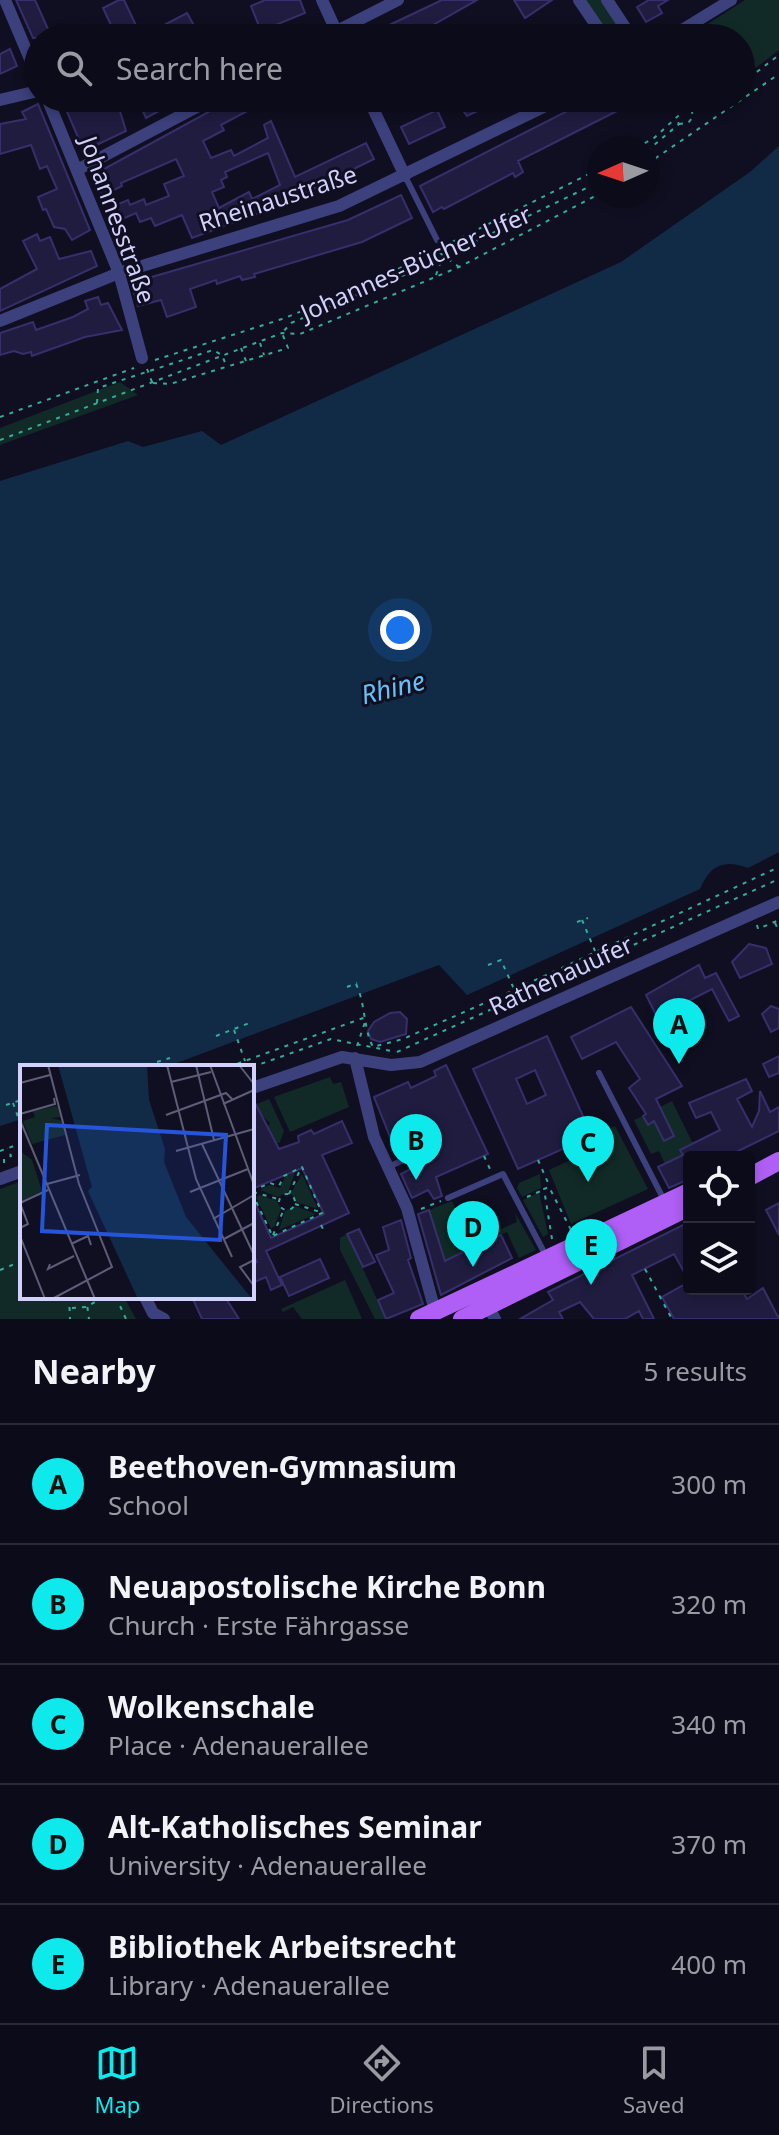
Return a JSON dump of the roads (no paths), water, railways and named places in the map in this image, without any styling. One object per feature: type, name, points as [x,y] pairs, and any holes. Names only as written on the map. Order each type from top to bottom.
[{"type":"main road","points":[[755,1160],[779,1149]]},
{"type":"main road","points":[[755,1174],[779,1161]]},
{"type":"main road","points":[[427,1315],[488,1305],[547,1259],[678,1212]]},
{"type":"main road","points":[[462,1319],[678,1212]]},
{"type":"street","points":[[5,0],[24,45]]},
{"type":"street","points":[[322,0],[333,24]]},
{"type":"street","points":[[356,24],[398,0]]},
{"type":"street","points":[[579,0],[595,24]]},
{"type":"street","points":[[607,0],[623,24]]},
{"type":"street","points":[[692,24],[731,0]]},
{"type":"street","points":[[0,100],[24,94]]},
{"type":"street","name":"Johannesstraße","points":[[53,112],[119,273],[142,358]]},
{"type":"street","points":[[77,170],[187,112]]},
{"type":"street","points":[[375,112],[405,176]]},
{"type":"street","name":"Rheinaustraße","points":[[0,321],[119,273],[319,213],[405,176],[534,112]]},
{"type":"street","name":"Rathenauufer","points":[[254,1087],[356,1053],[391,1065],[420,1062],[779,902]]},
{"type":"street","points":[[356,1053],[374,1137],[409,1214],[427,1315]]},
{"type":"street","points":[[0,1179],[20,1172]]},
{"type":"street","points":[[146,1299],[152,1311],[164,1319]]},
{"type":"lane","points":[[405,176],[437,240]]},
{"type":"lane","points":[[599,1073],[678,1212]]},
{"type":"lane","points":[[388,1167],[424,1151]]},
{"type":"lane","points":[[448,1198],[503,1174],[547,1259]]},
{"type":"water","name":"Rhine","points":[[779,146],[779,852],[748,868],[732,864],[719,866],[708,874],[700,889],[467,995],[439,965],[171,1065],[20,1065],[20,1120],[0,1126],[0,481],[128,441],[143,447],[202,431],[221,445],[621,262],[750,172]]},
{"type":"place","name":"Beethoven-Gymnasium","points":[[679,1064]]},
{"type":"place","name":"Neuapostolische Kirche Bonn","points":[[416,1180]]},
{"type":"place","name":"Wolkenschale","points":[[588,1182]]},
{"type":"place","name":"Alt-Katholisches Seminar","points":[[473,1267]]},
{"type":"place","name":"Bibliothek Arbeitsrecht","points":[[591,1285]]}]
